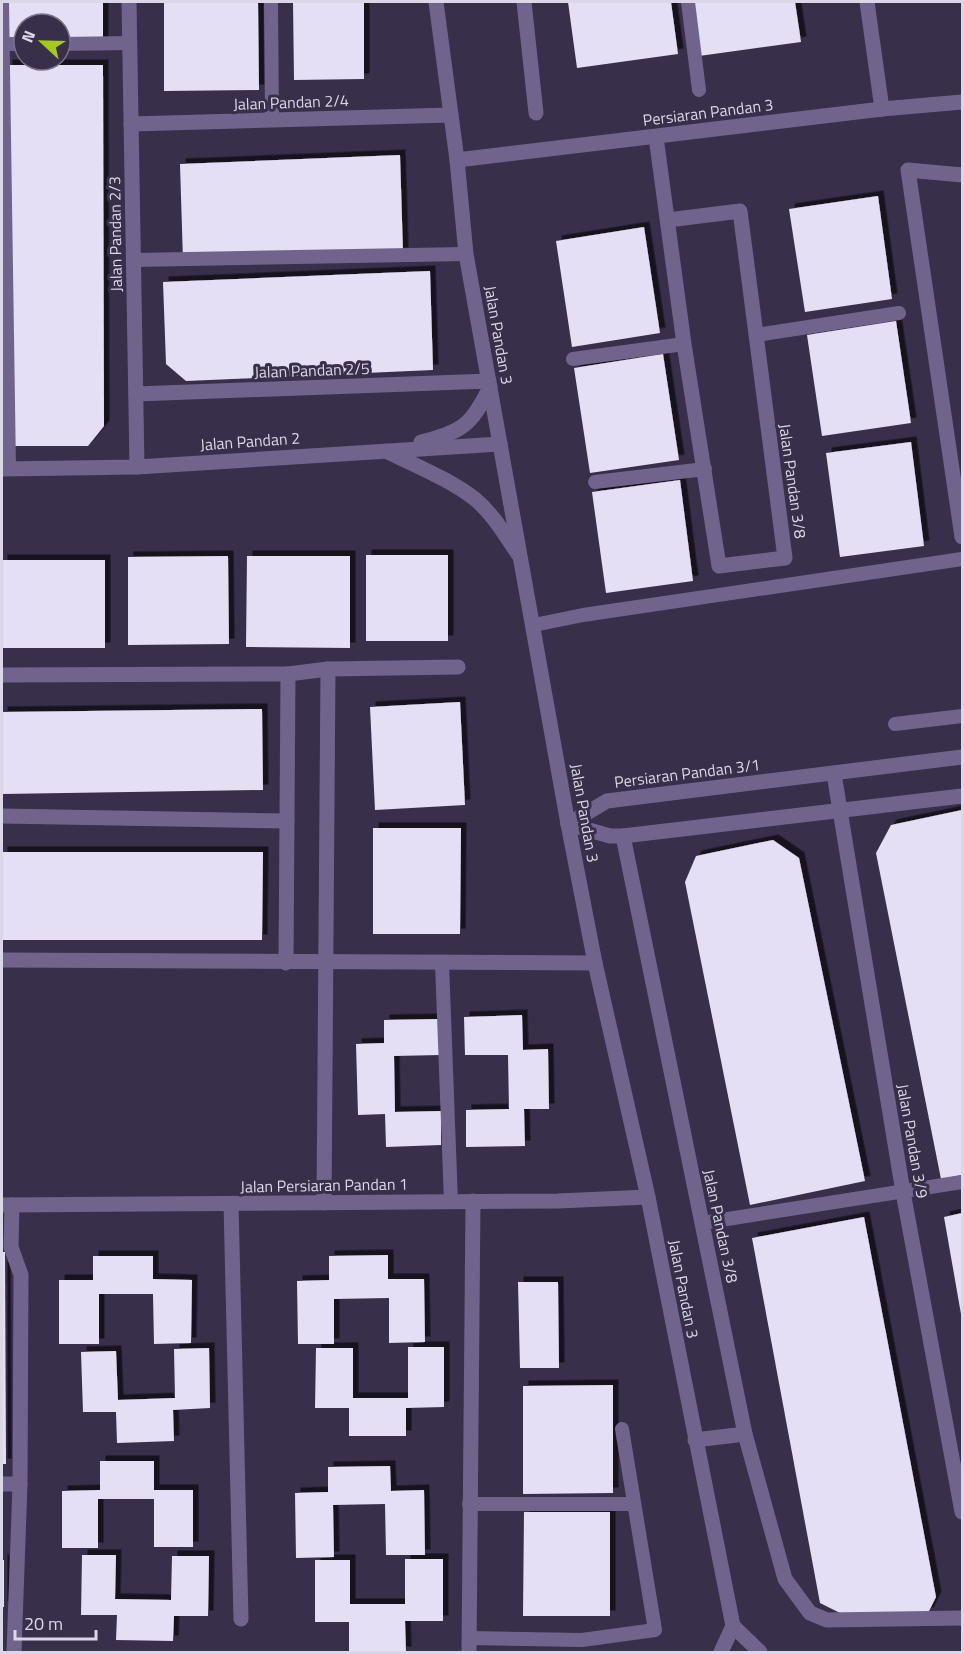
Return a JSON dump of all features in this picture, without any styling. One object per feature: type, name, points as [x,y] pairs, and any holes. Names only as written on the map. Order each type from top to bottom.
[{"type":"street","name":"Jalan Pandan 2/3","points":[[129,2],[137,467]]},
{"type":"street","name":"Jalan Pandan 3","points":[[436,2],[452,115],[466,254],[568,824],[595,963],[648,1197],[733,1626]]},
{"type":"street","points":[[524,2],[536,113]]},
{"type":"street","points":[[867,2],[882,109]]},
{"type":"street","name":"Persiaran Pandan 3","points":[[457,160],[882,109],[963,102]]},
{"type":"street","name":"Jalan Pandan 2/4","points":[[131,124],[452,115]]},
{"type":"street","name":"Jalan Pandan 3/8","points":[[656,137],[684,344],[720,566],[786,558],[740,211],[668,220]]},
{"type":"street","points":[[962,537],[908,170],[963,175]]},
{"type":"street","points":[[386,451],[446,435],[462,428],[476,416],[489,384]]},
{"type":"street","name":"Jalan Pandan 2/5","points":[[136,394],[489,384]]},
{"type":"street","name":"Jalan Pandan 2","points":[[5,469],[137,467],[500,444]]},
{"type":"street","points":[[386,451],[452,484],[476,500],[496,521],[521,558]]},
{"type":"street","points":[[2,675],[288,674],[328,669],[458,667]]},
{"type":"street","points":[[324,1203],[328,669]]},
{"type":"street","points":[[286,963],[288,674]]},
{"type":"street","name":"Persiaran Pandan 3/1","points":[[568,824],[607,801],[963,757]]},
{"type":"street","name":"Jalan Pandan 3/9","points":[[834,774],[903,1192],[963,1512]]},
{"type":"street","points":[[568,824],[610,836],[624,836],[963,796]]},
{"type":"street","points":[[2,816],[287,821]]},
{"type":"street","name":"Jalan Pandan 3/8","points":[[624,836],[745,1434],[785,1579],[810,1613],[827,1620],[963,1618]]},
{"type":"street","points":[[2,960],[595,963]]},
{"type":"street","name":"Jalan Persiaran Pandan 1","points":[[7,1205],[473,1202],[648,1197]]},
{"type":"street","points":[[469,1645],[473,1202]]},
{"type":"street","points":[[231,1204],[241,1619]]},
{"type":"street","points":[[7,1205],[11,1247],[21,1275],[20,1484],[14,1653]]},
{"type":"street","points":[[695,1440],[745,1434]]},
{"type":"street","points":[[2,1484],[20,1484]]},
{"type":"street","points":[[721,1653],[733,1626],[760,1653]]},
{"type":"lane","points":[[2,2],[5,469]]},
{"type":"lane","points":[[271,2],[272,120]]},
{"type":"lane","points":[[688,2],[699,90]]},
{"type":"lane","points":[[72,44],[130,43]]},
{"type":"lane","points":[[134,260],[466,254]]},
{"type":"lane","points":[[756,335],[899,313]]},
{"type":"lane","points":[[573,359],[684,344]]},
{"type":"lane","points":[[595,482],[705,470]]},
{"type":"lane","points":[[534,625],[963,559]]},
{"type":"lane","points":[[895,724],[963,716]]},
{"type":"lane","points":[[442,963],[451,1202]]},
{"type":"lane","points":[[702,1223],[963,1182]]},
{"type":"lane","points":[[469,1645],[582,1640],[655,1630],[622,1429]]},
{"type":"lane","points":[[469,1504],[634,1504]]},
{"type":"building","points":[[7,2],[103,2],[103,43],[72,44],[72,12],[12,12],[12,44],[7,44]]},
{"type":"building","points":[[164,2],[258,2],[259,90],[164,91]]},
{"type":"building","points":[[293,2],[364,2],[364,79],[294,80]]},
{"type":"building","points":[[568,2],[671,2],[678,54],[577,68]]},
{"type":"building","points":[[692,2],[795,2],[801,42],[699,56]]},
{"type":"building","points":[[7,65],[12,65],[12,72],[72,72],[72,65],[103,65],[104,426],[88,446],[8,446]]},
{"type":"building","points":[[400,155],[403,253],[183,261],[180,164]]},
{"type":"building","points":[[878,196],[892,299],[805,312],[789,209]]},
{"type":"building","points":[[644,227],[660,333],[572,347],[556,241]]},
{"type":"building","points":[[430,271],[433,370],[186,381],[166,364],[163,282]]},
{"type":"building","points":[[896,321],[911,423],[822,436],[807,335]]},
{"type":"building","points":[[663,354],[679,460],[590,473],[574,368]]},
{"type":"building","points":[[911,442],[924,546],[840,557],[826,453]]},
{"type":"building","points":[[680,480],[693,581],[606,593],[592,492]]},
{"type":"building","points":[[366,555],[448,555],[448,641],[366,641]]},
{"type":"building","points":[[228,556],[229,644],[128,645],[128,557]]},
{"type":"building","points":[[247,556],[350,556],[350,648],[246,647]]},
{"type":"building","points":[[2,560],[105,560],[105,648],[2,648]]},
{"type":"building","points":[[460,702],[465,805],[375,810],[370,707]]},
{"type":"building","points":[[262,709],[263,790],[2,794],[2,712]]},
{"type":"building","points":[[962,810],[962,1175],[941,1179],[876,853],[891,825]]},
{"type":"building","points":[[373,828],[461,828],[460,934],[373,934]]},
{"type":"building","points":[[773,840],[799,858],[865,1181],[750,1205],[685,882],[696,856]]},
{"type":"building","points":[[2,852],[263,852],[262,940],[2,940]]},
{"type":"building","points":[[522,1015],[523,1050],[548,1049],[549,1109],[524,1109],[525,1146],[466,1147],[466,1110],[509,1109],[508,1055],[465,1055],[464,1017]]},
{"type":"building","points":[[439,1019],[440,1055],[394,1056],[395,1112],[441,1111],[441,1145],[386,1147],[385,1114],[358,1115],[356,1044],[384,1043],[384,1020]]},
{"type":"building","points":[[962,1213],[962,1314],[961,1314],[944,1217]]},
{"type":"building","points":[[864,1217],[936,1597],[928,1613],[842,1614],[820,1603],[752,1238]]},
{"type":"building","points":[[2,1252],[5,1252],[6,1464],[2,1464]]},
{"type":"building","points":[[388,1255],[388,1279],[424,1279],[425,1342],[389,1343],[389,1298],[334,1299],[334,1344],[298,1344],[297,1281],[329,1280],[329,1256]]},
{"type":"building","points":[[93,1256],[153,1256],[153,1279],[192,1280],[191,1343],[154,1344],[153,1294],[99,1294],[99,1344],[59,1344],[59,1280],[93,1280]]},
{"type":"building","points":[[518,1282],[558,1282],[559,1368],[520,1368]]},
{"type":"building","points":[[408,1347],[444,1347],[444,1407],[406,1408],[406,1436],[349,1436],[349,1408],[315,1408],[316,1348],[353,1348],[353,1398],[408,1398]]},
{"type":"building","points":[[209,1348],[210,1408],[173,1410],[174,1441],[117,1443],[116,1412],[83,1412],[81,1352],[116,1351],[118,1400],[175,1398],[174,1349]]},
{"type":"building","points":[[613,1385],[613,1493],[523,1494],[523,1386]]},
{"type":"building","points":[[100,1461],[154,1461],[154,1490],[193,1490],[193,1547],[154,1547],[154,1499],[98,1499],[98,1548],[62,1548],[62,1491],[100,1490]]},
{"type":"building","points":[[390,1466],[391,1491],[424,1490],[425,1555],[386,1555],[385,1504],[333,1505],[334,1557],[296,1558],[295,1493],[328,1492],[328,1467]]},
{"type":"building","points":[[524,1512],[610,1512],[610,1616],[523,1616]]},
{"type":"building","points":[[82,1555],[116,1555],[115,1599],[171,1600],[172,1556],[209,1556],[208,1616],[174,1616],[173,1641],[116,1640],[117,1615],[81,1615]]},
{"type":"building","points":[[405,1559],[443,1559],[443,1621],[405,1621],[406,1652],[349,1652],[349,1622],[315,1622],[315,1560],[350,1560],[350,1604],[405,1604]]},
{"type":"building","points":[[2,1560],[4,1560],[4,1607],[2,1607]]}]
